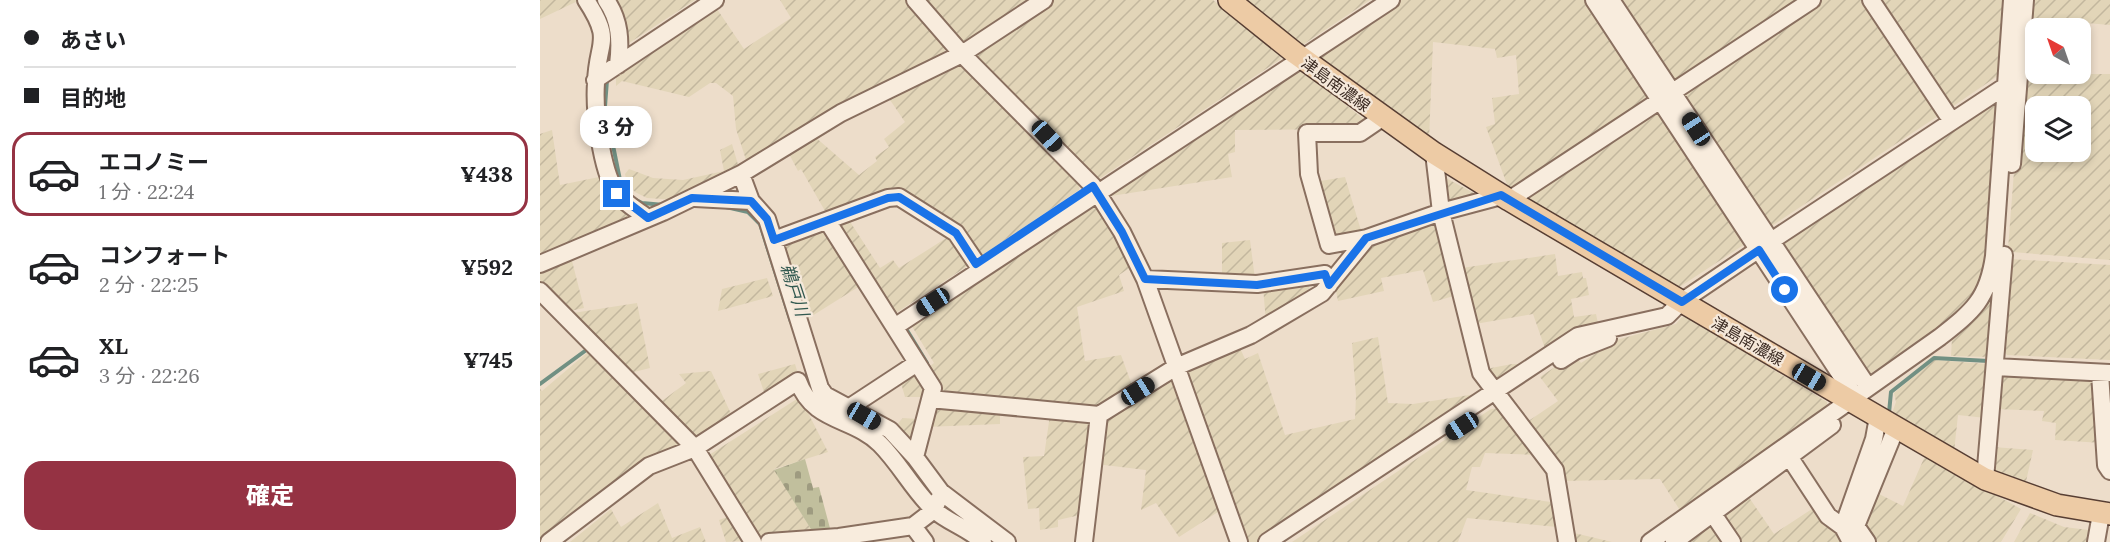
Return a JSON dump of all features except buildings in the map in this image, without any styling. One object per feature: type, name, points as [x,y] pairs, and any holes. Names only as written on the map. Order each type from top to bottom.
[{"type":"main road","name":"津島南濃線","points":[[1229,0],[1298,56],[1434,153],[1505,198],[1887,423],[1985,479],[2057,506],[2106,514]]},
{"type":"street","points":[[586,0],[599,20],[604,38],[597,80],[596,106],[611,183],[627,204],[648,218]]},
{"type":"street","points":[[606,0],[615,13],[619,29],[617,62]]},
{"type":"street","points":[[597,80],[617,62],[699,0]]},
{"type":"street","points":[[617,62],[715,0]]},
{"type":"street","points":[[915,0],[962,54],[1047,136],[1096,190],[1122,232],[1145,279],[1239,542]]},
{"type":"street","points":[[540,264],[666,211],[741,174],[841,113],[962,54],[1044,0]]},
{"type":"street","points":[[894,323],[1298,56],[1375,0]]},
{"type":"street","points":[[1298,56],[1391,0]]},
{"type":"street","points":[[1594,0],[1667,97]]},
{"type":"street","points":[[1611,0],[1667,97],[1762,241],[1868,387]]},
{"type":"street","points":[[1382,118],[1360,133],[1307,134],[1309,174],[1329,245],[1366,238],[1442,212],[1505,198],[1667,97],[1812,0]]},
{"type":"street","points":[[1871,0],[1947,114]]},
{"type":"street","points":[[1674,542],[1790,458],[1868,387],[1972,312],[1986,289],[1994,256],[2012,0]]},
{"type":"street","points":[[1985,479],[2025,0]]},
{"type":"street","points":[[1285,542],[1498,397],[1578,336],[1666,316],[1680,301],[1762,241],[1947,114],[2002,77],[2006,83]]},
{"type":"street","points":[[1762,241],[2001,89],[2006,83]]},
{"type":"street","points":[[1434,153],[1442,212],[1481,373],[1555,470],[1567,542]]},
{"type":"street","points":[[741,174],[751,201],[767,219],[820,388],[833,402],[890,430],[915,457],[937,501],[1007,542]]},
{"type":"street","points":[[894,323],[976,264],[1096,190]]},
{"type":"street","points":[[774,240],[888,198],[899,197],[956,233],[976,264]]},
{"type":"street","points":[[688,200],[751,201]]},
{"type":"street","points":[[828,222],[933,388],[915,457]]},
{"type":"street","points":[[930,399],[1099,415],[1176,366],[1251,335],[1322,292],[1366,238]]},
{"type":"street","points":[[1762,241],[1850,389],[1852,402]]},
{"type":"street","points":[[1145,279],[1257,285],[1325,274],[1329,285]]},
{"type":"street","points":[[540,291],[698,452],[753,542]]},
{"type":"street","points":[[1995,362],[2107,370],[2106,465],[2110,471]]},
{"type":"street","points":[[847,409],[917,363]]},
{"type":"street","points":[[570,537],[650,474],[698,452],[802,392],[823,414],[879,443],[937,501],[983,542]]},
{"type":"street","points":[[1267,542],[1498,397]]},
{"type":"street","points":[[1650,542],[1852,402]]},
{"type":"street","points":[[1083,542],[1099,415]]},
{"type":"street","points":[[1790,458],[1828,516],[1847,535],[1874,439],[1887,423]]},
{"type":"street","points":[[1867,542],[1856,526],[1887,423]]},
{"type":"street","points":[[549,542],[649,466],[698,452]]},
{"type":"street","points":[[769,542],[839,537],[913,526],[937,501]]},
{"type":"street","points":[[1713,514],[1732,542]]},
{"type":"street","points":[[2096,542],[2106,514]]},
{"type":"street","points":[[913,526],[925,542]]},
{"type":"shaded area","points":[[540,0],[580,0],[540,19]]},
{"type":"shaded area","points":[[609,0],[695,0],[626,45]]},
{"type":"shaded area","points":[[780,0],[906,0],[945,47],[944,54],[747,163],[736,129],[733,96],[716,83],[710,83],[689,97],[622,81],[616,86],[616,71],[715,6],[744,49],[791,18]]},
{"type":"shaded area","points":[[923,0],[1034,0],[965,46]]},
{"type":"shaded area","points":[[1053,0],[1213,0],[1280,55],[1281,59],[1099,179],[973,57],[974,52]]},
{"type":"shaded area","points":[[1240,0],[1370,0],[1301,46]]},
{"type":"shaded area","points":[[1395,0],[1589,0],[1652,94],[1650,101],[1509,190],[1486,127],[1495,124],[1492,98],[1519,94],[1516,55],[1497,58],[1495,49],[1433,42],[1429,140],[1313,59]]},
{"type":"shaded area","points":[[1614,0],[1804,0],[1677,85]]},
{"type":"shaded area","points":[[1819,0],[1867,0],[1941,114],[1770,227],[1681,93]]},
{"type":"shaded area","points":[[1874,0],[2004,0],[1999,75],[1949,109]]},
{"type":"shaded area","points":[[2027,0],[2110,0],[2110,25],[2091,23],[2091,18],[2026,18]]},
{"type":"shaded area","points":[[957,61],[1080,182],[1079,190],[981,256],[899,194],[829,218],[801,169],[798,171],[788,152],[814,136],[859,175],[877,161],[875,157],[889,147],[884,139],[905,122],[888,97]]},
{"type":"shaded area","points":[[1300,68],[1366,121],[1351,129],[1235,130],[1235,152],[1228,154],[1232,177],[1111,196],[1113,188]]},
{"type":"shaded area","points":[[2022,68],[2025,68],[2025,84],[2091,84],[2091,74],[2110,74],[2110,260],[2012,252],[2008,249]]},
{"type":"shaded area","points":[[1999,93],[1990,254],[1972,306],[1880,373],[1877,369],[1865,377],[1776,240]]},
{"type":"shaded area","points":[[1654,109],[1660,110],[1748,242],[1675,290],[1523,201]]},
{"type":"shaded area","points":[[552,130],[560,185],[604,176],[635,220],[544,258],[540,251],[540,134]]},
{"type":"shaded area","points":[[732,144],[739,168],[677,200],[647,198],[635,192],[627,183],[625,174],[629,169],[653,178],[683,180],[724,171],[720,150]]},
{"type":"shaded area","points":[[1345,177],[1362,234],[1332,241],[1314,182]]},
{"type":"shaded area","points":[[1444,177],[1481,197],[1445,204]]},
{"type":"shaded area","points":[[1094,203],[1117,235],[1131,267],[1119,275],[1124,291],[1077,307],[1085,361],[1121,355],[1133,388],[1098,412],[942,397],[925,370],[934,363],[910,323]]},
{"type":"shaded area","points":[[847,217],[880,268],[893,260],[899,268],[951,235],[969,265],[896,313],[890,312],[834,223]]},
{"type":"shaded area","points":[[1438,222],[1457,295],[1433,302],[1423,270],[1381,278],[1384,291],[1338,301],[1335,286],[1370,243]]},
{"type":"shaded area","points":[[823,228],[863,284],[804,321],[783,242]]},
{"type":"shaded area","points":[[1250,240],[1255,279],[1222,279],[1222,243]]},
{"type":"shaded area","points":[[1555,254],[1558,276],[1582,272],[1583,278],[1586,278],[1589,295],[1571,299],[1574,317],[1596,314],[1599,328],[1547,354],[1533,314],[1475,324],[1462,268]]},
{"type":"shaded area","points":[[571,257],[584,308],[570,311],[540,280],[540,269]]},
{"type":"shaded area","points":[[2010,259],[2110,265],[2110,360],[2007,355],[2003,349]]},
{"type":"shaded area","points":[[767,278],[773,296],[718,311],[722,289]]},
{"type":"shaded area","points":[[1306,280],[1312,294],[1266,322],[1263,287]]},
{"type":"shaded area","points":[[1997,293],[1991,357],[1951,356],[1952,338],[1981,312],[1991,296]]},
{"type":"shaded area","points":[[637,303],[650,368],[630,373],[573,313]]},
{"type":"shaded area","points":[[1682,317],[1686,317],[1827,402],[1827,409],[1683,515],[1660,479],[1562,481],[1524,424],[1558,401],[1540,377],[1571,356],[1576,356],[1581,363],[1616,340],[1676,324]]},
{"type":"shaded area","points":[[1378,337],[1388,403],[1413,404],[1482,393],[1262,542],[1246,542],[1184,371],[1239,346],[1245,359],[1258,353],[1285,435],[1355,419],[1356,396],[1352,343]]},
{"type":"shaded area","points":[[588,352],[683,449],[546,541],[540,542],[540,389],[542,391]]},
{"type":"shaded area","points":[[1934,360],[1988,364],[1986,418],[1958,415],[1954,452],[1891,416],[1896,402],[1894,393]]},
{"type":"shaded area","points":[[795,364],[799,377],[766,398],[758,374]]},
{"type":"shaded area","points":[[1512,364],[1533,364],[1501,385],[1486,369]]},
{"type":"shaded area","points":[[711,371],[734,420],[700,442],[658,404],[686,383],[679,374]]},
{"type":"shaded area","points":[[919,373],[927,387],[926,397],[905,397],[901,383]]},
{"type":"shaded area","points":[[1998,373],[2095,376],[2102,443],[2055,440],[2056,423],[2042,421],[2044,411],[1995,409]]},
{"type":"shaded area","points":[[1173,378],[1221,510],[1179,537],[1156,503],[1141,510],[1146,470],[1096,464],[1101,421]]},
{"type":"shaded area","points":[[800,397],[828,452],[774,469],[814,534],[756,539],[708,458],[709,455]]},
{"type":"shaded area","points":[[936,404],[1000,411],[1000,424],[925,427]]},
{"type":"shaded area","points":[[1502,408],[1539,455],[1485,453],[1480,467],[1472,467],[1466,490],[1558,503],[1557,527],[1467,518],[1458,542],[1292,542],[1491,409]]},
{"type":"shaded area","points":[[1050,415],[1088,420],[1091,423],[1080,515],[1058,520],[1058,527],[1040,530],[1039,508],[1028,509],[1023,457],[1044,456]]},
{"type":"shaded area","points":[[903,418],[917,419],[911,446],[894,428]]},
{"type":"shaded area","points":[[1993,447],[2033,450],[2025,486],[1994,473],[1991,469]]},
{"type":"shaded area","points":[[1925,456],[2021,509],[2001,542],[1878,542],[1867,526],[1877,493],[1903,506]]},
{"type":"shaded area","points":[[1746,493],[1774,534],[1818,505],[1848,542],[1736,542],[1721,512]]},
{"type":"shaded area","points":[[658,503],[672,538],[700,527],[706,542],[570,542],[611,509],[621,527]]},
{"type":"shaded area","points":[[2030,513],[2064,527],[2089,530],[2093,536],[2091,542],[2014,542]]},
{"type":"shaded area","points":[[733,515],[744,536],[742,541],[726,542],[719,520]]},
{"type":"shaded area","points":[[1710,520],[1729,542],[1680,542]]},
{"type":"shaded area","points":[[1570,532],[1612,542],[1572,542]]},
{"type":"green space","points":[[805,459],[813,488],[819,487],[831,532],[814,534],[774,470]]},
{"type":"waterway","name":"鵜戸川","points":[[596,0],[605,14]]},
{"type":"waterway","name":"鵜戸川","points":[[607,80],[605,106],[621,185]]},
{"type":"waterway","name":"鵜戸川","points":[[634,199],[642,203],[664,205]]},
{"type":"waterway","name":"鵜戸川","points":[[726,207],[748,212],[760,224],[791,322]]},
{"type":"waterway","points":[[905,327],[927,363],[924,365]]},
{"type":"waterway","points":[[540,384],[589,348]]},
{"type":"waterway","points":[[1889,413],[1891,392],[1934,358],[1988,361]]},
{"type":"route","points":[[617,194],[648,218],[692,198],[751,201],[767,219],[774,240],[888,198],[899,197],[956,233],[976,264],[1093,186],[1122,232],[1145,279],[1257,285],[1325,274],[1329,285],[1366,238],[1501,195],[1682,302],[1759,250],[1785,290]]}]
